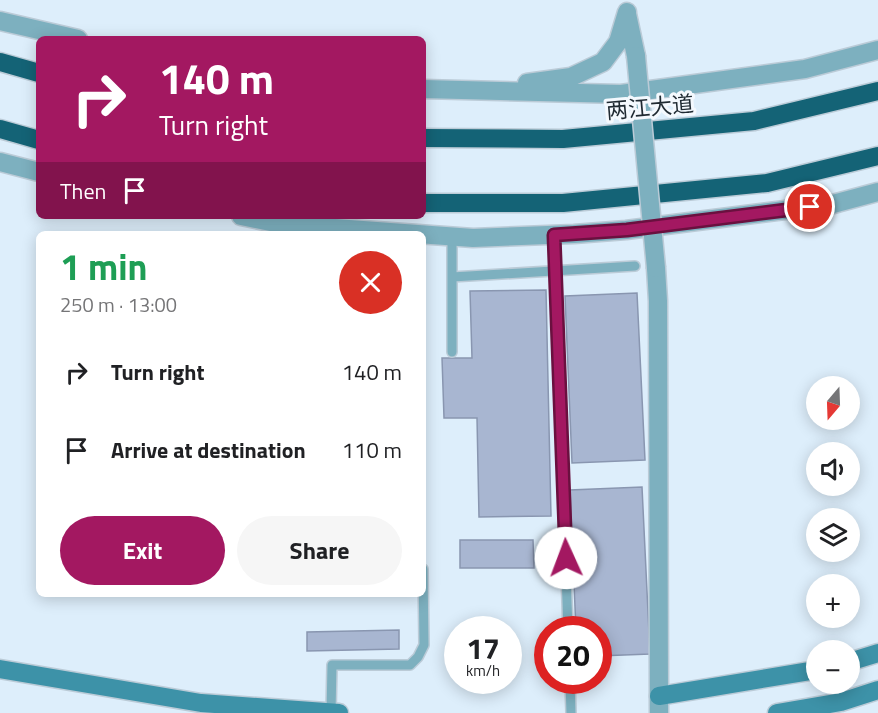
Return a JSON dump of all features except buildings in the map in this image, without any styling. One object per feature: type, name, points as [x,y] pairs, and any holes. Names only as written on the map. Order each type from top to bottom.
[{"type":"highway","points":[[0,62],[36,71]]},
{"type":"highway","name":"两江大道","points":[[426,138],[563,139],[754,121],[878,91]]},
{"type":"highway","points":[[0,129],[36,139]]},
{"type":"highway","points":[[426,203],[563,203],[767,183],[878,156]]},
{"type":"main road","points":[[860,659],[878,653]]},
{"type":"main road","points":[[0,669],[200,708],[339,713]]},
{"type":"main road","points":[[659,705],[806,672]]},
{"type":"main road","points":[[777,713],[840,702],[878,690]]},
{"type":"street","points":[[628,6],[636,56],[658,301],[659,705]]},
{"type":"street","points":[[469,90],[571,77],[603,62],[618,42],[628,6]]},
{"type":"street","points":[[0,21],[65,36]]},
{"type":"street","points":[[426,89],[621,94],[805,69],[878,50]]},
{"type":"street","points":[[0,162],[36,171]]},
{"type":"street","points":[[426,234],[473,238],[627,230],[832,204],[878,192]]},
{"type":"street","points":[[256,219],[280,224],[380,231]]},
{"type":"lane","points":[[554,235],[568,616]]},
{"type":"lane","points":[[452,236],[452,352]]},
{"type":"lane","points":[[452,277],[635,266]]},
{"type":"lane","points":[[331,712],[332,665],[410,664],[418,657],[424,645],[423,597]]},
{"type":"lane","points":[[570,694],[571,713]]},
{"type":"route","points":[[566,558],[554,235],[627,230],[810,207]]}]
